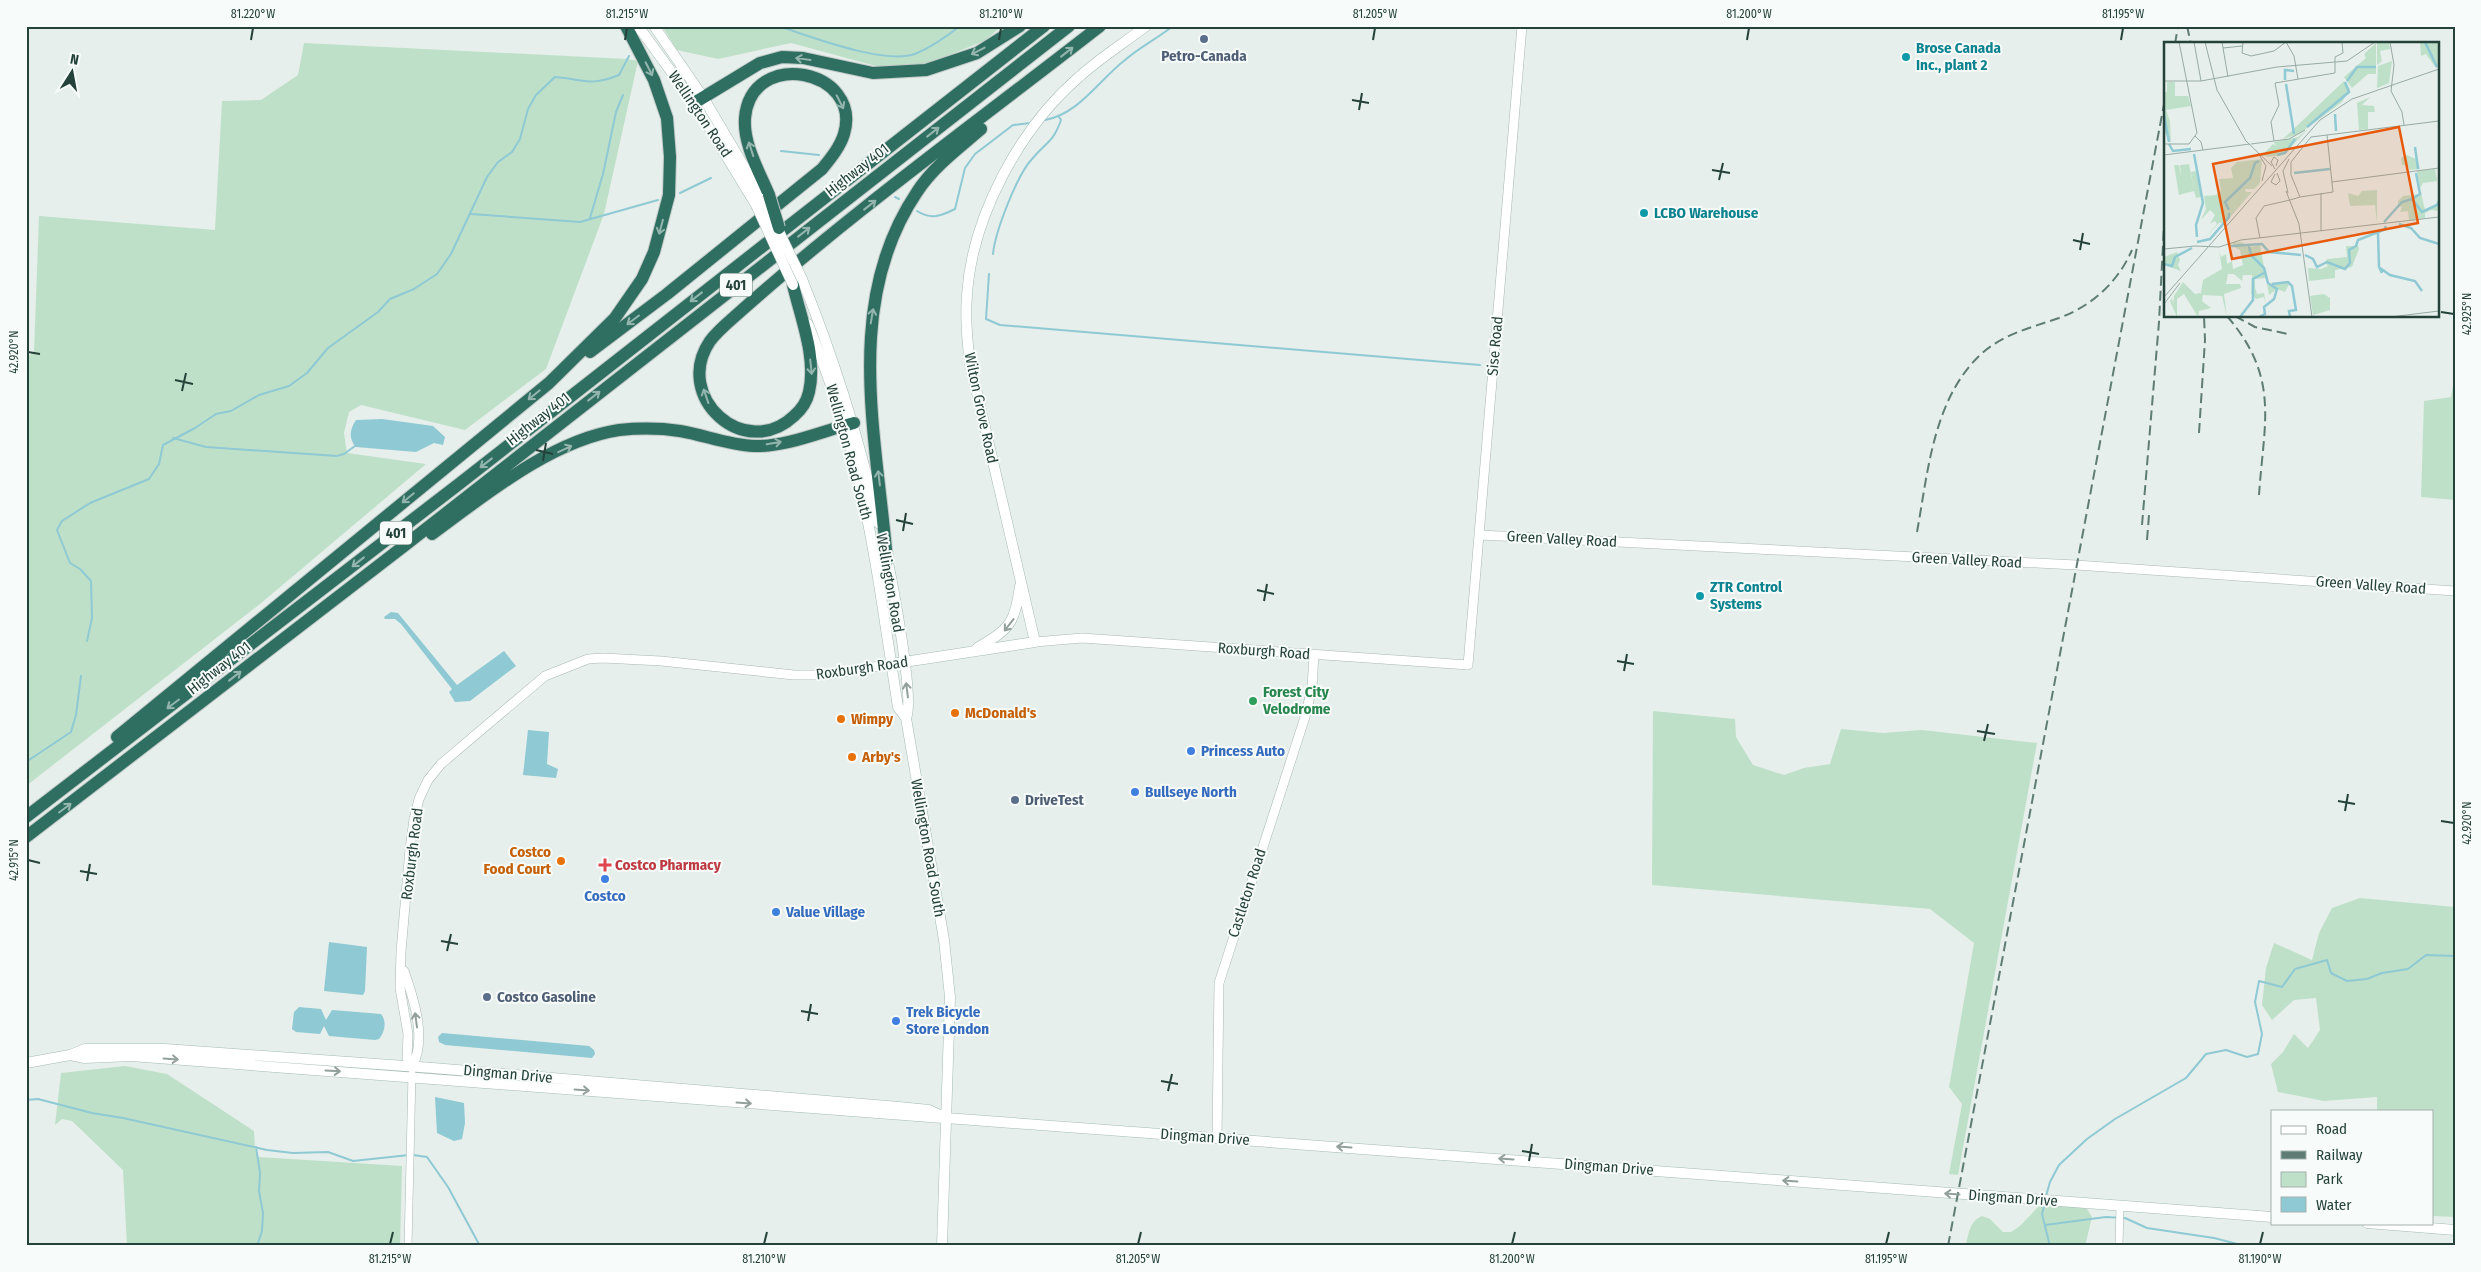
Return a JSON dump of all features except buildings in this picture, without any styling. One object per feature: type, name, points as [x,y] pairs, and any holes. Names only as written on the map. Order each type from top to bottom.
[{"type":"highway","points":[[549,383],[616,318],[642,279],[654,252],[663,221],[668,195],[670,157],[667,118],[654,80],[626,26]]},
{"type":"highway","points":[[699,100],[760,63],[782,57],[803,58],[873,73],[926,70],[977,53],[1020,26]]},
{"type":"highway","name":"Highway 401","points":[[26,817],[459,484],[1044,26]]},
{"type":"highway","name":"Highway 401","points":[[26,837],[404,546],[1069,26]]},
{"type":"highway","points":[[798,282],[812,376],[809,395],[800,410],[788,422],[773,428],[756,431],[731,426],[715,414],[706,400],[700,379],[702,358],[710,341],[778,279],[1100,26]]},
{"type":"highway","points":[[887,561],[869,370],[870,328],[879,275],[892,235],[917,191],[946,160],[1029,88],[1044,70]]},
{"type":"highway","points":[[84,772],[94,755],[549,383],[667,294],[822,169],[836,151],[844,132],[845,111],[839,98],[827,84],[818,78],[794,72],[779,75],[762,84],[747,107],[745,120],[747,138],[763,200],[779,228]]},
{"type":"highway","points":[[404,546],[429,536],[487,494],[537,462],[593,437],[618,431],[649,428],[679,431],[755,446],[803,437],[849,424]]},
{"type":"main road","name":"Wellington Road","points":[[638,26],[699,100]]},
{"type":"main road","name":"Wellington Road","points":[[654,26],[763,200]]},
{"type":"main road","name":"Wilton Grove Road","points":[[1035,642],[970,363],[967,293],[979,229],[1002,178],[1034,124],[1079,77],[1146,26]]},
{"type":"main road","name":"Wellington Road South","points":[[763,200],[798,282]]},
{"type":"main road","name":"Wellington Road South","points":[[779,228],[832,385],[849,424],[870,535],[898,707],[906,718],[944,940],[950,997],[942,1246]]},
{"type":"main road","name":"Wellington Road","points":[[849,424],[887,561],[904,662],[909,706],[906,718]]},
{"type":"main road","points":[[970,651],[1002,633],[1012,622],[1021,580]]},
{"type":"main road","name":"Roxburgh Road","points":[[891,664],[1035,642]]},
{"type":"main road","name":"Dingman Drive","points":[[26,1063],[85,1049],[139,1048],[412,1072],[899,1107],[928,1110],[946,1118],[2271,1216]]},
{"type":"main road","points":[[2380,1224],[2455,1230]]},
{"type":"street","name":"Sise Road","points":[[1468,665],[1522,26]]},
{"type":"street","name":"Green Valley Road","points":[[1479,535],[2085,566],[2455,591]]},
{"type":"street","name":"Roxburgh Road","points":[[1035,642],[1082,638],[1468,665]]},
{"type":"street","name":"Castleton Road","points":[[1217,1138],[1219,983],[1307,710],[1312,688],[1314,654]]},
{"type":"street","name":"Roxburgh Road","points":[[412,1072],[417,1058],[417,1021],[410,987],[402,967],[401,951],[414,820],[419,799],[428,780],[441,764],[545,676],[576,662],[604,658],[661,661],[794,675],[826,675],[891,664]]},
{"type":"street","points":[[408,1246],[412,1072]]},
{"type":"street","points":[[2119,1246],[2120,1206]]},
{"type":"green space","points":[[662,26],[1002,26],[984,41],[924,65],[902,68],[876,66],[791,43],[718,59],[677,50]]},
{"type":"green space","points":[[304,43],[638,61],[604,214],[546,369],[465,430],[361,405],[349,412],[344,433],[347,453],[426,464],[260,604],[26,786],[26,358],[34,352],[39,216],[215,230],[222,101],[261,100],[298,75]]},
{"type":"green space","points":[[2455,374],[2455,500],[2421,497],[2424,401],[2451,397]]},
{"type":"green space","points":[[1653,711],[1735,719],[1736,737],[1753,765],[1784,775],[1804,768],[1830,764],[1841,729],[1883,733],[1922,730],[2037,743],[1958,1175],[1949,1174],[1962,1104],[1949,1087],[1974,943],[1930,909],[1652,885]]},
{"type":"green space","points":[[2360,898],[2455,907],[2455,1217],[2434,1216],[2434,1110],[2377,1110],[2377,1097],[2324,1101],[2278,1092],[2271,1064],[2283,1052],[2294,1034],[2308,1048],[2320,1030],[2316,998],[2294,1000],[2272,1020],[2262,1005],[2266,968],[2274,943],[2312,960],[2319,933],[2332,908]]},
{"type":"green space","points":[[125,1066],[167,1074],[254,1131],[255,1148],[259,1157],[402,1166],[400,1246],[127,1246],[123,1170],[72,1121],[62,1119],[55,1125],[61,1073]]},
{"type":"green space","points":[[2064,1203],[2087,1209],[2092,1217],[2085,1246],[1966,1246],[1972,1225],[1982,1216],[1990,1219],[2003,1232],[2011,1232],[2020,1226],[2039,1206]]},
{"type":"water","points":[[382,419],[433,426],[445,437],[443,445],[434,443],[416,452],[356,447],[351,433],[356,420]]},
{"type":"water","points":[[391,612],[398,613],[457,685],[504,651],[516,666],[470,701],[455,702],[449,692],[452,689],[401,624],[395,619],[385,619],[384,617]]},
{"type":"water","points":[[528,730],[549,732],[547,764],[558,769],[556,778],[523,775]]},
{"type":"water","points":[[329,942],[367,947],[365,991],[363,995],[324,991]]},
{"type":"water","points":[[299,1007],[321,1009],[326,1020],[332,1010],[381,1014],[385,1023],[384,1030],[379,1039],[375,1040],[329,1036],[324,1026],[320,1034],[296,1032],[292,1029],[294,1012]]},
{"type":"water","points":[[442,1033],[589,1046],[594,1050],[595,1054],[592,1058],[445,1045],[439,1042],[438,1037]]},
{"type":"water","points":[[435,1097],[464,1103],[465,1123],[462,1139],[454,1141],[437,1133]]},
{"type":"waterway","points":[[778,26],[846,48],[885,56],[915,54],[944,38],[960,26]]},
{"type":"waterway","points":[[1045,120],[1057,117],[1078,104],[1115,68],[1173,26]]},
{"type":"waterway","points":[[87,641],[92,618],[91,581],[80,569],[70,563],[57,530],[62,521],[90,503],[149,479],[159,464],[163,445],[216,414],[231,411],[259,395],[289,386],[307,373],[328,348],[378,312],[390,299],[414,289],[437,274],[451,254],[487,177],[498,162],[512,152],[520,139],[528,109],[536,95],[555,77],[600,81],[619,75],[629,56]]},
{"type":"waterway","points":[[590,218],[603,174],[616,112],[623,95]]},
{"type":"waterway","points":[[993,254],[998,232],[1014,190],[1026,167],[1055,133],[1061,120],[1059,117]]},
{"type":"waterway","points":[[917,211],[922,214],[936,216],[955,209],[965,168],[975,154],[1013,125],[1030,123]]},
{"type":"waterway","points":[[781,151],[819,155]]},
{"type":"waterway","points":[[680,193],[711,178]]},
{"type":"waterway","points":[[895,197],[899,199]]},
{"type":"waterway","points":[[471,214],[580,222],[658,200]]},
{"type":"waterway","points":[[989,274],[986,319],[1000,325],[1480,365]]},
{"type":"waterway","points":[[173,438],[206,447],[337,456],[344,454],[355,446]]},
{"type":"waterway","points":[[26,762],[71,732],[76,715],[81,676]]},
{"type":"waterway","points":[[2046,1196],[2050,1182],[2059,1165],[2087,1139],[2115,1119],[2186,1078],[2206,1054],[2226,1050],[2247,1057],[2258,1054],[2262,1034],[2255,1002],[2259,981],[2282,987],[2295,969],[2327,960],[2331,973],[2347,981],[2367,979],[2382,973],[2408,969],[2426,955],[2455,956]]},
{"type":"waterway","points":[[26,1100],[38,1099],[92,1113],[123,1118],[267,1150],[293,1153],[328,1152],[353,1161],[409,1155]]},
{"type":"waterway","points":[[256,1147],[260,1173],[259,1191],[263,1213],[262,1231],[257,1246]]},
{"type":"waterway","points":[[413,1155],[427,1157],[448,1187],[480,1246]]},
{"type":"waterway","points":[[2045,1203],[2042,1214],[2050,1246]]},
{"type":"waterway","points":[[2045,1225],[2106,1217],[2125,1218],[2147,1228],[2214,1238],[2245,1246]]},
{"type":"railway","points":[[2175,42],[2178,26]]},
{"type":"railway","points":[[2187,26],[2191,42]]},
{"type":"railway","points":[[1948,1246],[2164,104]]},
{"type":"railway","points":[[2142,525],[2159,322],[2164,225]]},
{"type":"railway","points":[[1917,532],[1929,461],[1935,438],[1942,415],[1964,373],[1980,355],[1998,342],[2017,332],[2071,313],[2093,300],[2103,292],[2119,272],[2132,250]]},
{"type":"railway","points":[[2199,433],[2205,340],[2204,318]]},
{"type":"railway","points":[[2229,318],[2244,338],[2262,380],[2265,422],[2259,495]]},
{"type":"railway","points":[[2239,318],[2255,327],[2288,334]]},
{"type":"railway","points":[[2147,540],[2149,515]]},
{"type":"place","name":"Petro-Canada","points":[[1204,39]]},
{"type":"place","name":"Brose Canada Inc., plant 2","points":[[1906,57]]},
{"type":"place","name":"LCBO Warehouse","points":[[1644,213]]},
{"type":"place","name":"ZTR Control Systems","points":[[1700,596]]},
{"type":"place","name":"Forest City Velodrome","points":[[1253,701]]},
{"type":"place","name":"McDonald's","points":[[955,713]]},
{"type":"place","name":"Wimpy","points":[[841,719]]},
{"type":"place","name":"Princess Auto","points":[[1191,751]]},
{"type":"place","name":"Arby's","points":[[852,757]]},
{"type":"place","name":"Bullseye North","points":[[1135,792]]},
{"type":"place","name":"DriveTest","points":[[1015,800]]},
{"type":"place","name":"Costco Food Court","points":[[561,861]]},
{"type":"place","name":"Costco Pharmacy","points":[[605,865]]},
{"type":"place","name":"Costco","points":[[605,879]]},
{"type":"place","name":"Value Village","points":[[776,912]]},
{"type":"place","name":"Costco Gasoline","points":[[487,997]]},
{"type":"place","name":"Trek Bicycle Store London","points":[[896,1021]]}]
